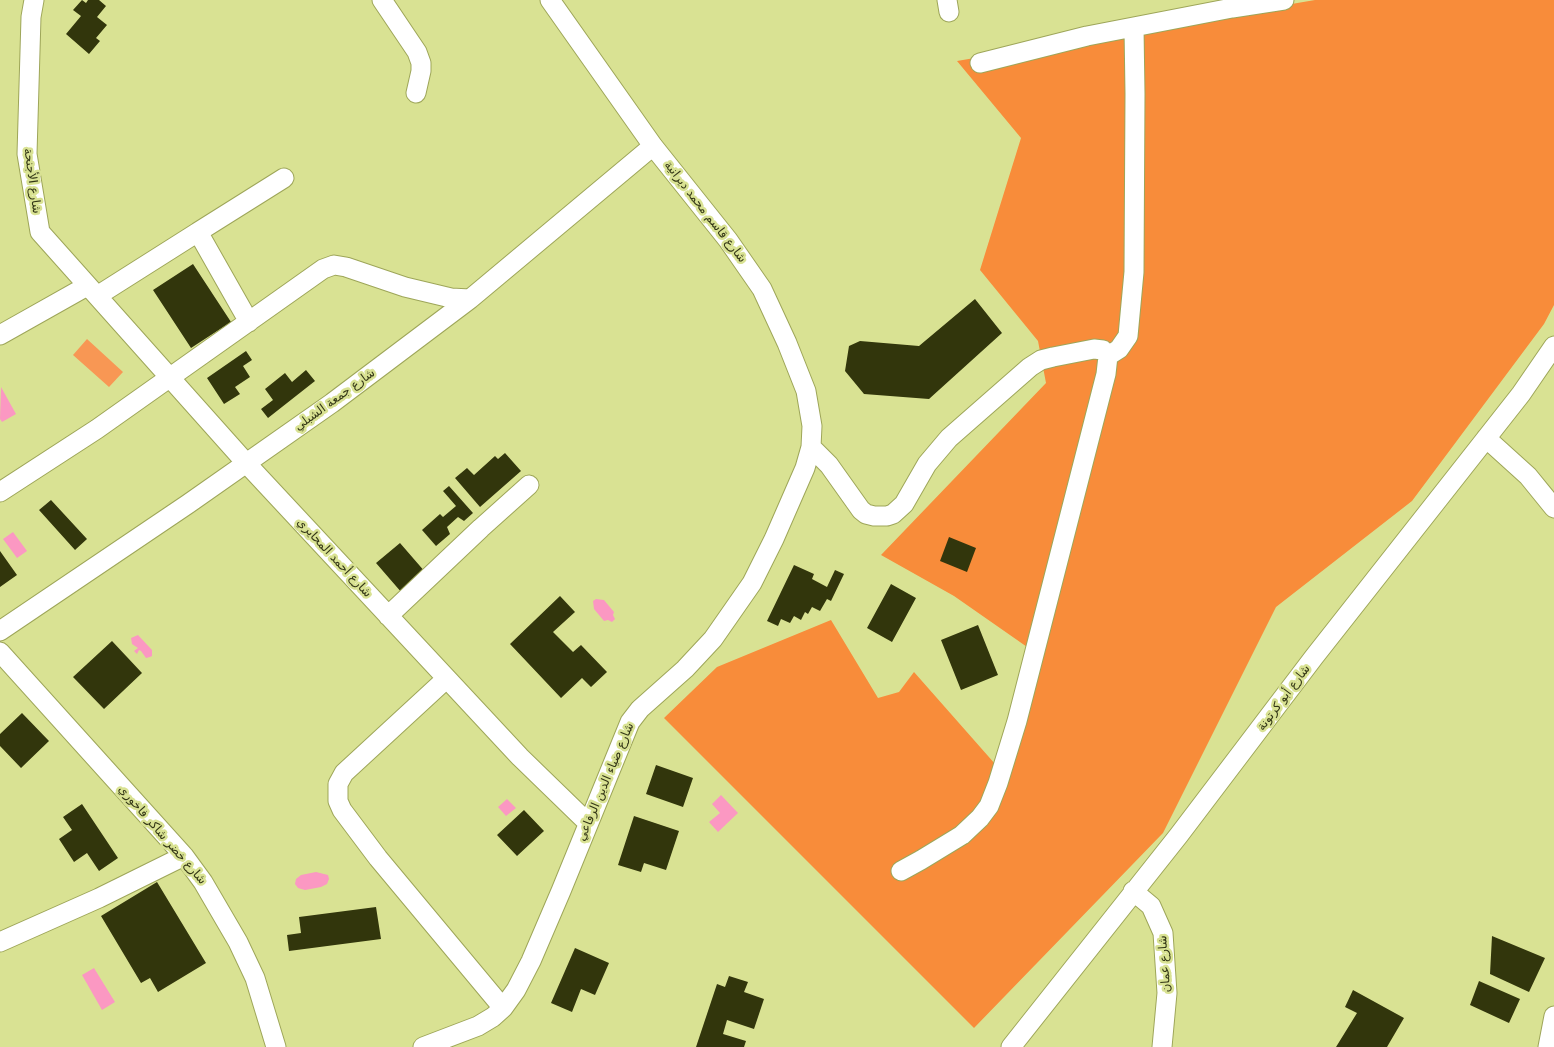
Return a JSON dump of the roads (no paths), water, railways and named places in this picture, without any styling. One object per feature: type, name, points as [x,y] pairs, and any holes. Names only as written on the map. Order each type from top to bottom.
[{"type":"street","name":"شارع الأجنحة","points":[[34,0],[30,17],[26,154],[40,232],[92,291]]},
{"type":"street","points":[[382,0],[420,58],[416,93]]},
{"type":"street","name":"شارع قاسم محمد ديرانية","points":[[550,0],[654,146],[718,228],[762,289],[788,343],[806,391],[811,418],[811,446]]},
{"type":"street","points":[[980,63],[1060,42],[1232,8],[1284,0]]},
{"type":"street","points":[[1108,356],[1119,349],[1128,336],[1134,272],[1134,27]]},
{"type":"street","name":"شارع جمعة الشبلي","points":[[0,631],[246,464],[332,403],[470,299],[654,146]]},
{"type":"street","points":[[0,336],[92,291],[198,232],[284,178]]},
{"type":"street","points":[[198,232],[249,322]]},
{"type":"street","points":[[0,492],[68,449],[170,379],[323,269],[334,266],[346,267],[405,287],[451,298],[470,299]]},
{"type":"street","name":"شارع أحمد المحايري","points":[[92,291],[246,464],[446,679],[520,757],[588,824]]},
{"type":"street","name":"شارع أبو كرتونة","points":[[1011,1047],[1526,387],[1554,346]]},
{"type":"street","points":[[811,446],[829,465],[861,510],[874,516],[887,516],[893,514],[904,504],[927,464],[949,438],[1030,367],[1041,360],[1094,349],[1103,350],[1108,356],[1106,374],[1027,682],[998,783],[989,806],[980,818],[962,835],[902,871]]},
{"type":"street","points":[[1486,438],[1528,476],[1554,508]]},
{"type":"street","name":"شارع ضياء الدين الرفاعي","points":[[423,1047],[478,1026],[493,1017],[516,990],[531,961],[561,891],[630,722],[640,708],[685,669],[713,639],[752,582],[767,555],[805,468],[811,446]]},
{"type":"street","points":[[388,616],[480,528],[529,485]]},
{"type":"street","name":"شارع خضر شاكر فاخوري","points":[[0,652],[184,856],[204,882],[238,942],[255,978],[276,1047]]},
{"type":"street","points":[[446,679],[344,773],[338,784],[338,801],[342,810],[378,858],[502,1008]]},
{"type":"street","points":[[0,942],[99,898],[184,856]]},
{"type":"street","name":"شارع عمان","points":[[1133,891],[1151,906],[1163,933],[1167,993],[1162,1047]]},
{"type":"street","points":[[1548,1047],[1554,1016]]}]
